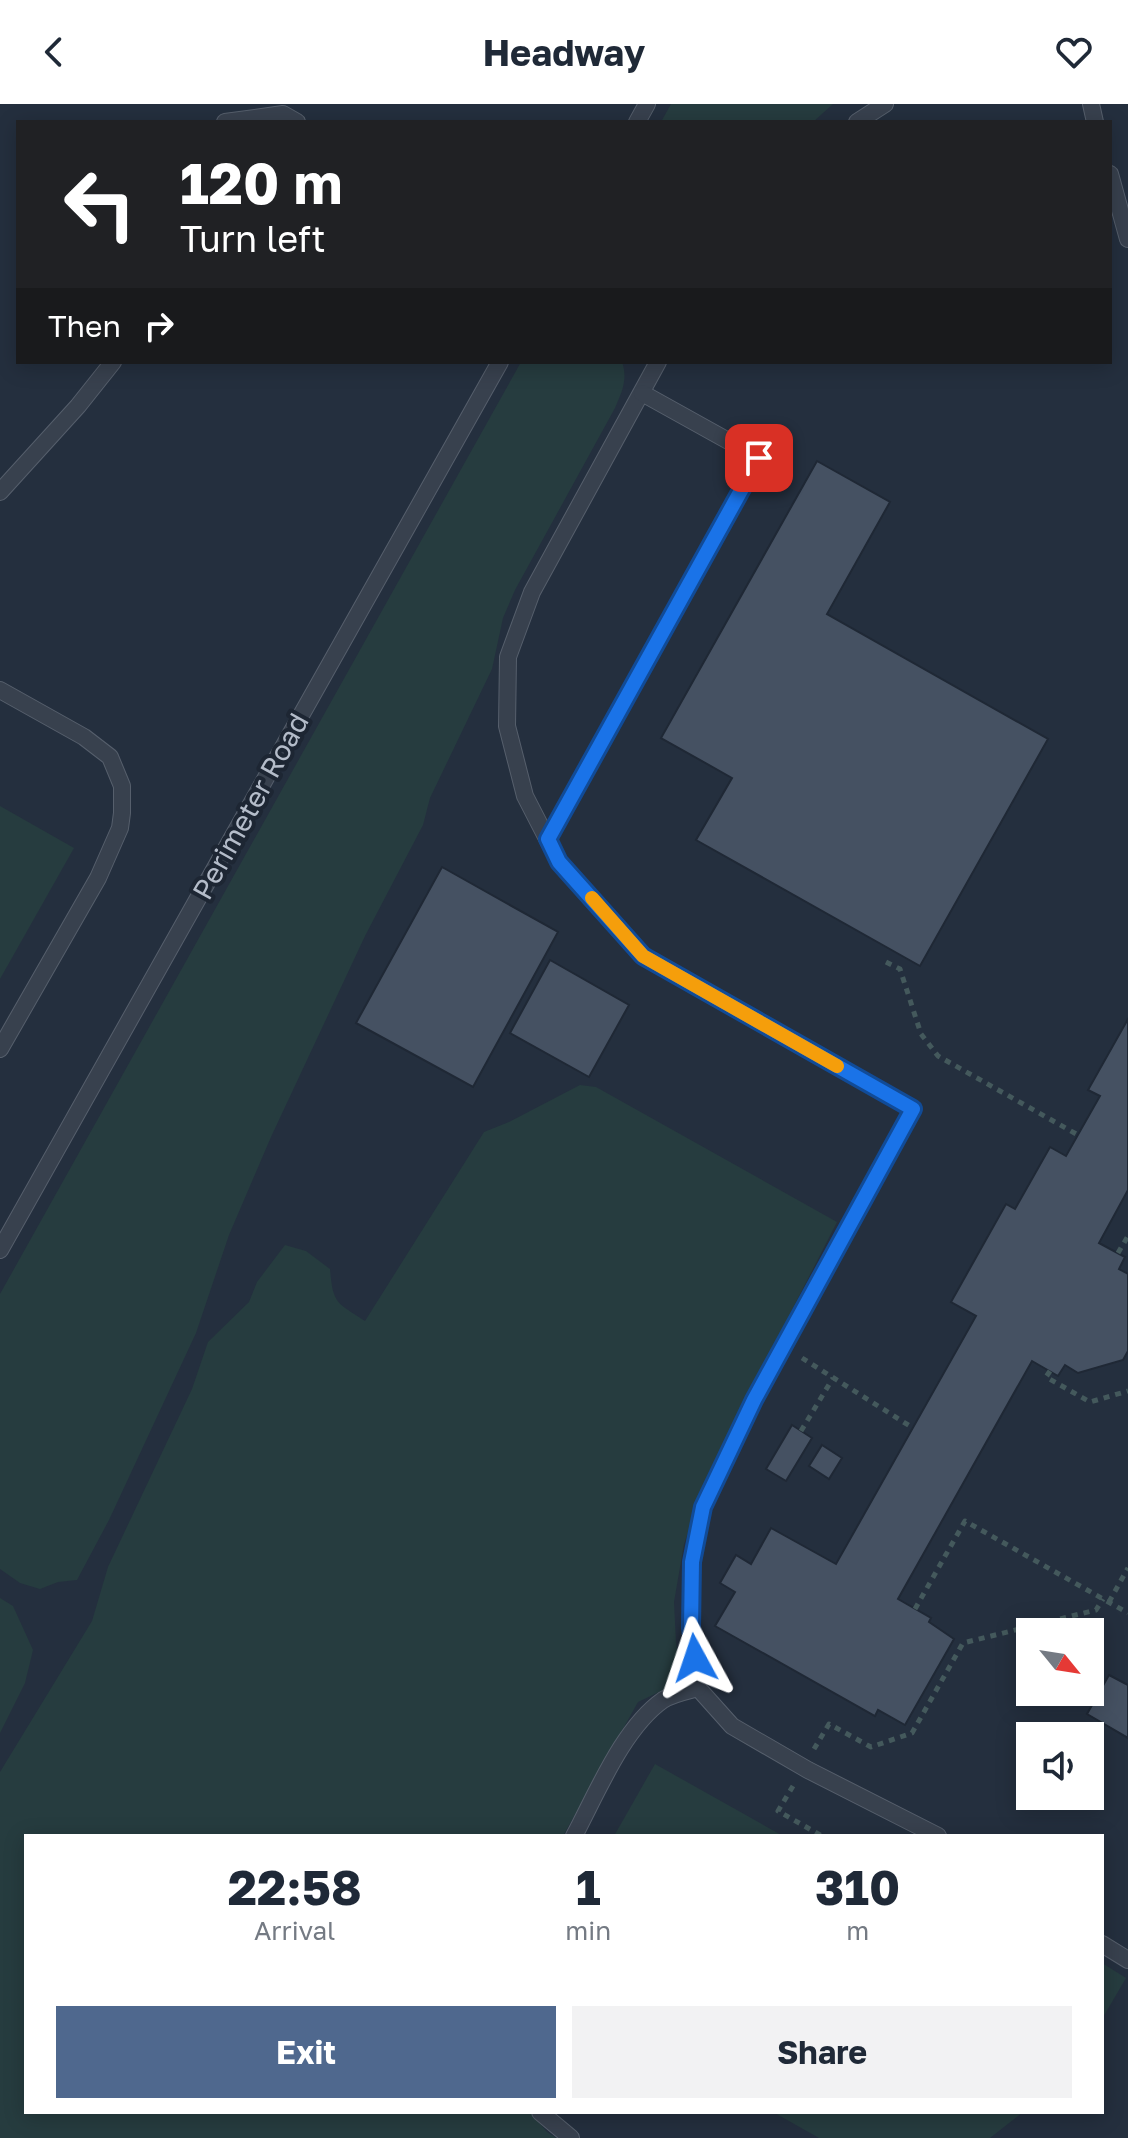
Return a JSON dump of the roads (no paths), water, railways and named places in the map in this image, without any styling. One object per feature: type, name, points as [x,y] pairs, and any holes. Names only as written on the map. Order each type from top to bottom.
[{"type":"lane","points":[[860,120],[885,104]]},
{"type":"lane","points":[[254,120],[283,114],[294,120]]},
{"type":"lane","points":[[1112,181],[1128,239]]},
{"type":"lane","points":[[0,492],[111,364]]},
{"type":"lane","name":"Perimeter Road","points":[[0,1250],[499,364]]},
{"type":"lane","points":[[657,364],[532,592],[508,657],[507,726],[525,796],[559,862],[643,956],[913,1109],[754,1400],[703,1507],[692,1562],[691,1628],[698,1688],[732,1726],[803,1767],[934,1834]]},
{"type":"lane","points":[[548,839],[759,458],[642,393]]},
{"type":"lane","points":[[0,690],[84,737],[110,757],[122,786],[122,813],[120,828],[98,878],[0,1049]]},
{"type":"lane","points":[[575,1834],[613,1763],[641,1719],[665,1698],[698,1688]]},
{"type":"lane","points":[[1104,1945],[1128,1960]]},
{"type":"lane","points":[[542,2114],[571,2138]]}]
